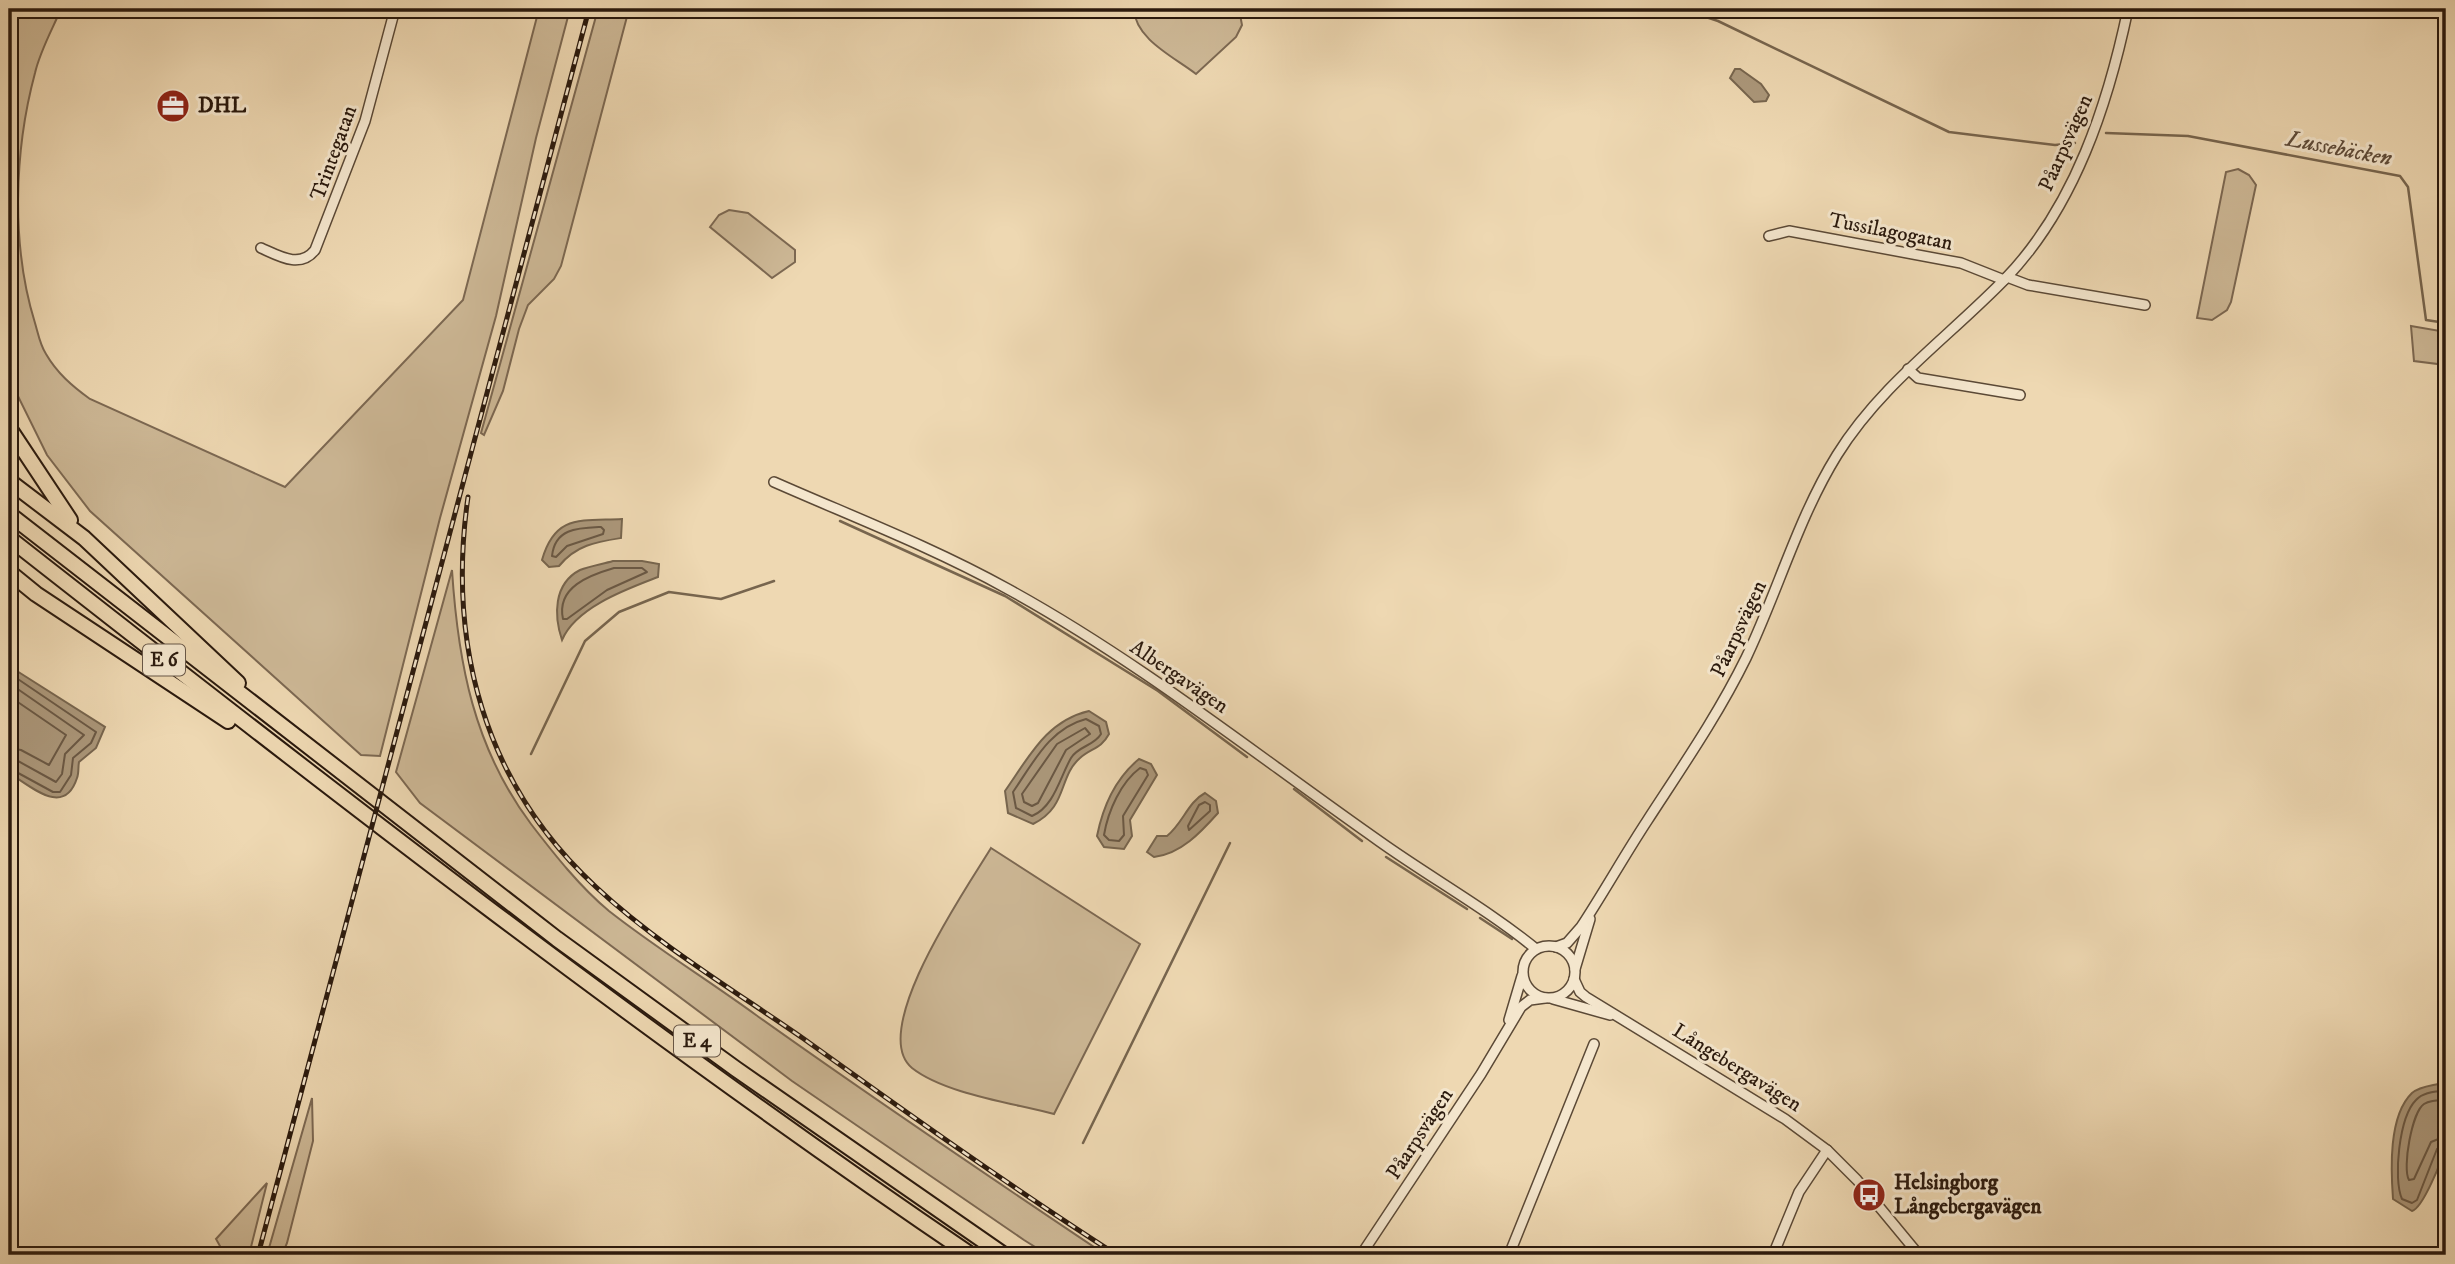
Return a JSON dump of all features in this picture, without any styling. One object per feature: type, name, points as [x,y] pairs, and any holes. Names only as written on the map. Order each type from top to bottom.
[{"type":"highway","name":"E 4","points":[[9,428],[41,480],[84,538],[289,733],[680,1029],[1004,1255]]},
{"type":"highway","points":[[9,481],[84,538]]},
{"type":"highway","name":"E 6","points":[[9,514],[289,733]]},
{"type":"highway","name":"E 6","points":[[9,538],[320,782]]},
{"type":"highway","name":"E 4","points":[[9,572],[36,594],[320,782],[637,1022],[971,1255]]},
{"type":"highway","points":[[9,581],[36,594]]},
{"type":"street","name":"Trintegatan","points":[[261,248],[294,260],[306,258],[315,250],[365,121],[395,9]]},
{"type":"street","name":"Påarpsvägen","points":[[1556,947],[1563,946],[1573,938],[1728,694],[1770,605],[1809,508],[1837,454],[1864,415],[1908,369],[2005,279],[2044,228],[2090,141],[2109,91],[2128,9]]},
{"type":"street","name":"Tussilagogatan","points":[[1769,236],[1789,231],[1961,263],[2005,279]]},
{"type":"street","points":[[2005,279],[2145,305]]},
{"type":"street","points":[[1908,369],[1918,378],[2020,394]]},
{"type":"street","name":"Albergavägen","points":[[774,482],[932,551],[1050,614],[1161,683],[1379,841],[1536,949]]},
{"type":"street","name":"Påarpsvägen","points":[[1575,974],[1596,904]]},
{"type":"street","points":[[1556,947],[1569,955],[1575,974],[1568,990],[1548,998],[1529,989],[1523,971],[1527,958],[1536,949],[1556,947]]},
{"type":"street","name":"Påarpsvägen","points":[[1506,1030],[1523,971]]},
{"type":"street","name":"Långebergavägen","points":[[1575,974],[1583,994],[1785,1119],[1827,1150],[1863,1187],[1919,1255]]},
{"type":"street","name":"Påarpsvägen","points":[[1361,1255],[1524,1004],[1548,998]]},
{"type":"street","name":"Långebergavägen","points":[[1548,998],[1625,1021]]},
{"type":"street","points":[[1509,1255],[1594,1044]]},
{"type":"street","points":[[1773,1255],[1799,1192],[1827,1150]]},
{"type":"shaded area","points":[[9,9],[61,9],[43,49],[28,103],[19,166],[18,198],[19,231],[27,293],[39,339],[50,361],[71,384],[90,399],[285,487],[463,300],[539,9],[570,9],[536,138],[496,316],[440,518],[380,756],[361,755],[90,511],[47,455],[9,378]]},
{"type":"shaded area","points":[[598,9],[629,9],[561,266],[554,279],[528,305],[503,391],[484,435],[481,433]]},
{"type":"shaded area","points":[[1134,9],[1239,9],[1242,25],[1236,37],[1196,74],[1148,38],[1136,20]]},
{"type":"shaded area","points":[[2238,169],[2249,175],[2256,185],[2231,302],[2227,310],[2212,320],[2197,318],[2226,172]]},
{"type":"shaded area","points":[[729,210],[748,213],[795,250],[795,262],[772,278],[710,227],[719,215]]},
{"type":"shaded area","points":[[2411,326],[2446,332],[2446,365],[2414,361]]},
{"type":"shaded area","points":[[452,570],[459,638],[472,703],[495,765],[531,824],[588,892],[609,911],[664,951],[1106,1255],[1048,1255],[1024,1240],[792,1081],[420,803],[396,772]]},
{"type":"shaded area","points":[[991,848],[1140,944],[1054,1114],[942,1085],[912,1068],[902,1049],[902,1023],[911,992],[926,958]]},
{"type":"shaded area","points":[[312,1098],[313,1141],[287,1243],[282,1255],[267,1255]]},
{"type":"shaded area","points":[[267,1183],[249,1255],[225,1255],[216,1239]]},
{"type":"water","points":[[1735,69],[1740,69],[1761,84],[1769,95],[1766,101],[1754,102],[1730,78]]},
{"type":"water","points":[[622,519],[621,538],[579,549],[559,566],[549,567],[542,560],[547,545],[562,527],[582,521]]},
{"type":"water","points":[[613,561],[659,564],[658,577],[590,609],[569,628],[562,640],[557,611],[560,592],[565,583],[580,570]]},
{"type":"water","points":[[9,666],[105,727],[96,748],[79,762],[77,778],[71,790],[64,796],[46,795],[9,773]]},
{"type":"water","points":[[1089,711],[1106,722],[1109,734],[1103,743],[1073,766],[1052,809],[1033,824],[1008,813],[1005,791],[1031,753],[1061,723]]},
{"type":"water","points":[[1139,759],[1151,764],[1157,775],[1130,820],[1132,836],[1124,849],[1104,847],[1097,836],[1107,803],[1117,784]]},
{"type":"water","points":[[1205,793],[1216,801],[1218,813],[1205,827],[1173,852],[1154,857],[1147,852],[1157,836],[1167,836],[1194,802]]},
{"type":"water","points":[[2438,1084],[2446,1086],[2446,1146],[2427,1193],[2412,1211],[2393,1199],[2392,1159],[2395,1129],[2404,1103],[2412,1093]]},
{"type":"waterway","name":"Lussebäcken","points":[[1682,9],[1718,21],[1949,132],[2055,145],[2075,143]]},
{"type":"waterway","name":"Lussebäcken","points":[[2106,133],[2188,136],[2400,176],[2408,187],[2426,320],[2446,323]]},
{"type":"waterway","points":[[840,521],[1005,596],[1158,691],[1247,757]]},
{"type":"waterway","points":[[531,754],[585,641],[619,612],[669,592],[721,599],[774,581]]},
{"type":"waterway","points":[[1294,789],[1362,841]]},
{"type":"waterway","points":[[1083,1143],[1230,843]]},
{"type":"waterway","points":[[1386,857],[1467,909]]},
{"type":"waterway","points":[[1480,918],[1512,939]]},
{"type":"railway","points":[[258,1255],[589,9]]},
{"type":"railway","points":[[468,497],[463,552],[463,605],[470,658],[482,708],[501,757],[526,803],[557,847],[596,887],[670,947],[920,1122],[1117,1255]]},
{"type":"place","name":"DHL","points":[[173,106]]},
{"type":"place","name":"Helsingborg Långebergavägen","points":[[1869,1195]]}]
